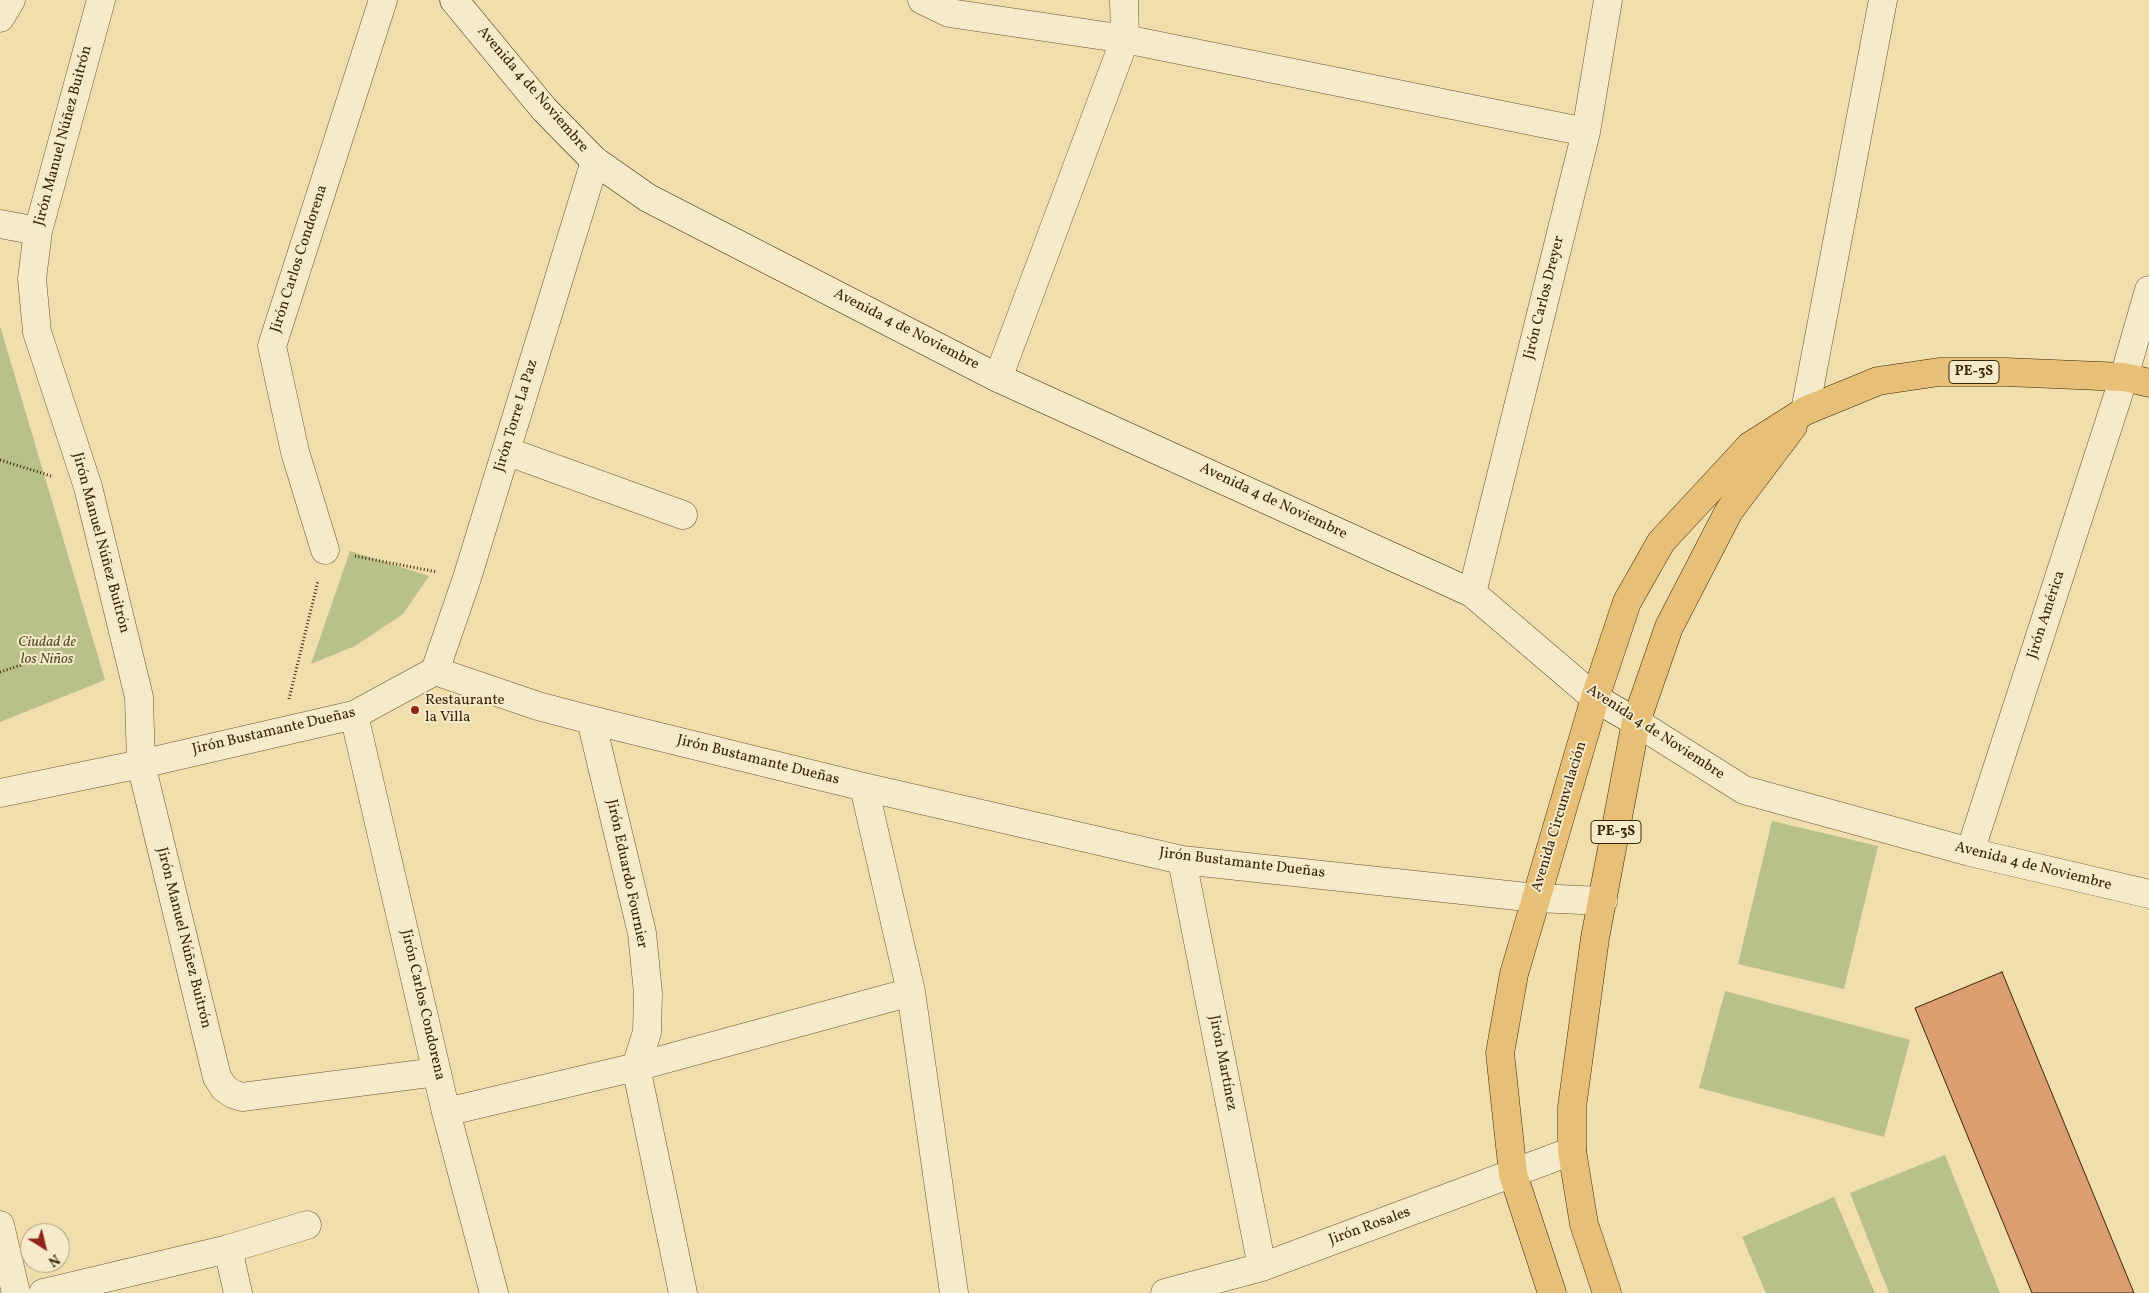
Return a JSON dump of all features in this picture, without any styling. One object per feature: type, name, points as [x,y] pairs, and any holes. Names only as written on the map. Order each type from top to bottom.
[{"type":"highway","name":"Avenida Circunvalación","points":[[1552,1293],[1513,1174],[1500,1053],[1514,974],[1595,698],[1627,602],[1662,542],[1750,446],[1805,411],[1878,381],[1939,372],[2005,372],[2137,380]]},
{"type":"highway","name":"PE-3S","points":[[1607,1293],[1584,1224],[1572,1151],[1572,1107],[1595,938],[1636,722],[1669,627],[1729,512],[1805,411]]},
{"type":"street","points":[[0,18],[11,0]]},
{"type":"street","name":"Jirón Manuel Núñez Buitrón","points":[[101,0],[38,231],[32,279],[37,332],[88,487],[139,697],[141,764],[218,1077],[224,1088],[242,1097],[437,1072]]},
{"type":"street","name":"Jirón Carlos Condorena","points":[[325,550],[295,452],[272,346],[384,0]]},
{"type":"street","name":"Avenida 4 de Noviembre","points":[[454,0],[544,109],[596,162],[648,198],[998,378],[1472,593],[1595,698],[1744,790],[1970,852],[2149,894]]},
{"type":"street","points":[[922,0],[949,13],[1125,39],[1586,132]]},
{"type":"street","points":[[998,378],[1125,39],[1124,0]]},
{"type":"street","name":"Jirón Carlos Dreyer","points":[[1472,593],[1586,132],[1608,0]]},
{"type":"street","points":[[1805,411],[1883,0]]},
{"type":"street","name":"Jirón Torre La Paz","points":[[435,670],[467,578],[596,162]]},
{"type":"street","points":[[0,224],[38,231]]},
{"type":"street","name":"Jirón América","points":[[1970,852],[2137,380],[2149,290]]},
{"type":"street","points":[[506,451],[683,515]]},
{"type":"street","name":"Jirón Bustamante Dueñas","points":[[0,793],[141,764],[354,716],[435,670],[538,706],[592,720],[864,787],[1182,860],[1536,898],[1603,901]]},
{"type":"street","name":"Jirón Carlos Condorena","points":[[354,716],[446,1112],[494,1293]]},
{"type":"street","name":"Jirón Eduardo Fournier","points":[[592,720],[642,934],[648,993],[647,1032],[636,1067],[683,1293]]},
{"type":"street","points":[[864,787],[910,992],[954,1293]]},
{"type":"street","name":"Jirón Martínez","points":[[1182,860],[1262,1267]]},
{"type":"street","points":[[446,1112],[636,1067],[910,992]]},
{"type":"street","name":"Jirón Rosales","points":[[1165,1293],[1262,1267],[1572,1151]]},
{"type":"street","points":[[0,1225],[16,1293]]},
{"type":"street","points":[[43,1293],[228,1249],[308,1225]]},
{"type":"street","points":[[228,1249],[238,1293]]},
{"type":"path","points":[[0,460],[88,487]]},
{"type":"path","points":[[281,731],[325,550],[467,578]]},
{"type":"path","points":[[0,672],[21,665]]},
{"type":"green space","name":"Ciudad de los Niños","points":[[0,326],[105,680],[0,722]]},
{"type":"green space","points":[[350,551],[429,576],[403,614],[355,646],[311,664]]},
{"type":"green space","points":[[1772,821],[1878,846],[1844,989],[1738,964]]},
{"type":"green space","points":[[1725,991],[1910,1040],[1884,1137],[1699,1088]]},
{"type":"green space","points":[[1945,1155],[2000,1293],[1889,1293],[1850,1193]]},
{"type":"green space","points":[[1834,1197],[1875,1293],[1766,1293],[1742,1237]]},
{"type":"building","points":[[2002,972],[2134,1293],[2032,1293],[1915,1008]]},
{"type":"place","name":"Restaurante la Villa","points":[[415,710]]}]
